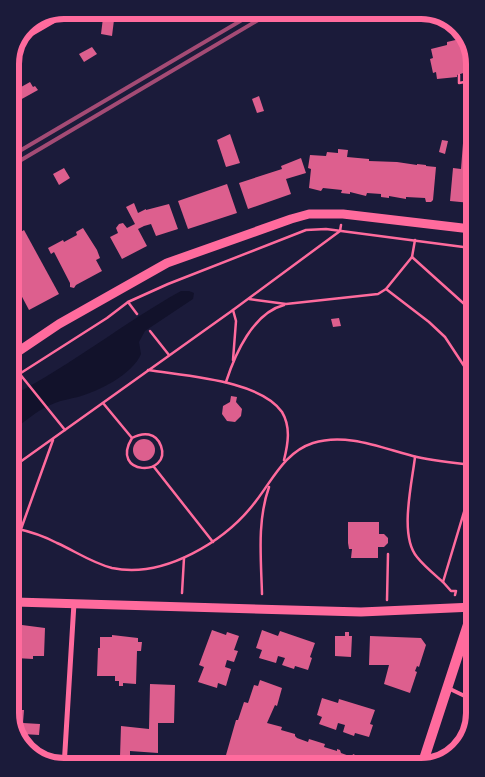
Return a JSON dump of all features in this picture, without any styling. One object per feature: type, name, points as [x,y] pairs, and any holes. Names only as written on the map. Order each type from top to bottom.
[{"type":"main road","points":[[424,758],[466,630]]},
{"type":"street","points":[[19,351],[59,324],[167,263],[309,214],[334,214],[466,228]]},
{"type":"street","points":[[19,602],[361,612],[466,606]]},
{"type":"street","points":[[65,758],[74,603]]},
{"type":"lane","points":[[447,687],[466,696]]},
{"type":"path","points":[[27,38],[58,20]]},
{"type":"path","points":[[459,75],[459,82],[466,81]]},
{"type":"path","points":[[65,431],[19,373],[108,318],[128,302],[168,284],[306,230],[317,228],[466,247]]},
{"type":"path","points":[[19,464],[340,231]]},
{"type":"path","points":[[248,299],[286,304],[378,294],[386,289],[412,257],[416,240]]},
{"type":"path","points":[[412,257],[466,306]]},
{"type":"path","points":[[386,289],[430,322],[445,337],[466,368]]},
{"type":"path","points":[[128,302],[137,314]]},
{"type":"path","points":[[226,382],[241,346],[262,317],[271,310],[286,304]]},
{"type":"path","points":[[233,310],[236,316],[233,362]]},
{"type":"path","points":[[150,331],[169,355]]},
{"type":"path","points":[[148,370],[226,382],[252,390],[262,395],[282,412],[289,440],[283,462],[270,484],[264,502],[261,527],[262,594]]},
{"type":"path","points":[[103,403],[132,438]]},
{"type":"path","points":[[140,434],[149,434],[159,440],[162,449],[161,458],[154,466],[147,469],[137,468],[131,463],[127,456],[127,446],[132,438],[140,434]]},
{"type":"path","points":[[54,439],[21,530],[55,542],[93,561],[112,568],[133,570],[184,558],[214,542],[236,524],[253,506],[283,462],[296,451],[312,443],[345,439],[432,460],[466,464]]},
{"type":"path","points":[[415,456],[409,504],[409,538],[417,557],[451,591],[456,591],[455,595]]},
{"type":"path","points":[[154,466],[214,542]]},
{"type":"path","points":[[442,582],[466,505]]},
{"type":"path","points":[[388,554],[388,601]]},
{"type":"path","points":[[182,592],[184,558]]},
{"type":"shaded area","points":[[181,291],[194,293],[193,299],[145,331],[139,342],[141,354],[137,362],[123,375],[95,391],[49,405],[19,426],[19,392],[56,371]]},
{"type":"building","points":[[103,19],[114,20],[112,36],[101,34]]},
{"type":"building","points":[[459,39],[464,49],[466,72],[457,75],[457,77],[437,79],[436,72],[433,73],[430,59],[433,58],[431,49],[447,45],[447,42]]},
{"type":"building","points":[[92,47],[97,54],[84,62],[79,54]]},
{"type":"building","points":[[30,82],[38,90],[20,100],[19,88]]},
{"type":"building","points":[[259,96],[264,111],[257,113],[252,99]]},
{"type":"building","points":[[464,130],[466,130],[466,203],[450,201],[453,168],[461,169]]},
{"type":"building","points":[[230,134],[240,163],[226,167],[217,140]]},
{"type":"building","points":[[442,140],[448,141],[445,154],[439,152]]},
{"type":"building","points":[[338,149],[348,150],[347,157],[369,159],[369,161],[397,162],[436,167],[433,200],[426,202],[425,198],[406,197],[406,199],[389,196],[389,198],[381,197],[381,194],[367,193],[366,196],[350,192],[350,194],[341,193],[342,190],[323,188],[321,191],[309,188],[311,169],[308,168],[310,155],[326,156],[327,152],[338,153]]},
{"type":"building","points":[[301,158],[306,173],[286,179],[291,194],[248,209],[239,183],[282,169],[281,166]]},
{"type":"building","points":[[64,168],[70,178],[59,185],[53,174]]},
{"type":"building","points":[[227,184],[237,213],[188,229],[178,201]]},
{"type":"building","points":[[134,203],[138,213],[146,209],[169,204],[178,229],[156,236],[151,224],[138,229],[147,246],[122,259],[110,237],[118,233],[116,228],[119,224],[123,223],[127,228],[135,224],[126,207]]},
{"type":"building","points":[[83,228],[97,250],[100,258],[96,260],[102,271],[76,285],[74,288],[70,287],[70,283],[54,252],[51,254],[48,248],[77,235],[76,232]]},
{"type":"building","points":[[24,230],[59,294],[29,310],[19,291],[19,233]]},
{"type":"building","points":[[339,318],[341,326],[333,327],[331,319]]},
{"type":"building","points":[[231,396],[237,397],[236,402],[242,409],[241,416],[235,422],[227,421],[222,414],[223,406],[230,402]]},
{"type":"building","points":[[144,439],[152,442],[155,450],[152,458],[144,461],[136,458],[133,450],[136,442]]},
{"type":"building","points":[[348,522],[379,522],[379,534],[384,534],[388,538],[388,543],[384,547],[378,547],[378,558],[351,558],[352,549],[349,549],[348,543]]},
{"type":"building","points":[[22,625],[45,628],[44,656],[33,656],[33,659],[19,658],[19,628],[22,628]]},
{"type":"building","points":[[212,630],[226,635],[227,632],[239,636],[234,650],[238,651],[234,662],[227,660],[225,667],[231,669],[226,686],[218,683],[217,688],[198,682],[204,667],[199,665]]},
{"type":"building","points":[[262,630],[278,636],[280,631],[315,643],[308,670],[295,666],[294,669],[282,665],[285,658],[278,656],[276,663],[259,658],[262,650],[256,648]]},
{"type":"building","points":[[345,632],[349,632],[349,636],[352,636],[351,657],[335,656],[335,636],[345,636]]},
{"type":"building","points":[[112,635],[138,638],[138,642],[142,642],[141,651],[137,651],[136,684],[123,683],[123,686],[119,686],[119,681],[115,681],[115,676],[97,676],[100,637],[112,637]]},
{"type":"building","points":[[370,636],[421,638],[426,645],[419,667],[417,666],[415,671],[417,672],[410,693],[384,684],[389,665],[369,665]]},
{"type":"building","points":[[260,680],[282,688],[277,706],[275,705],[267,723],[282,727],[281,730],[295,734],[297,738],[308,742],[309,739],[325,744],[324,747],[337,751],[337,749],[340,750],[341,753],[352,757],[353,754],[362,758],[223,758],[226,755],[236,720],[238,720],[244,702],[248,703],[254,685],[258,686]]},
{"type":"building","points":[[150,684],[175,685],[174,723],[158,723],[158,753],[130,751],[130,758],[91,758],[92,755],[120,757],[121,726],[149,729]]},
{"type":"building","points":[[322,698],[338,703],[339,699],[375,710],[370,724],[373,725],[369,737],[355,733],[354,736],[343,732],[345,725],[338,723],[336,730],[319,724],[322,717],[317,715]]},
{"type":"building","points":[[19,710],[24,710],[23,723],[40,724],[39,735],[24,734]]},
{"type":"railway","points":[[19,151],[244,19]]},
{"type":"railway","points":[[19,161],[260,19]]}]
